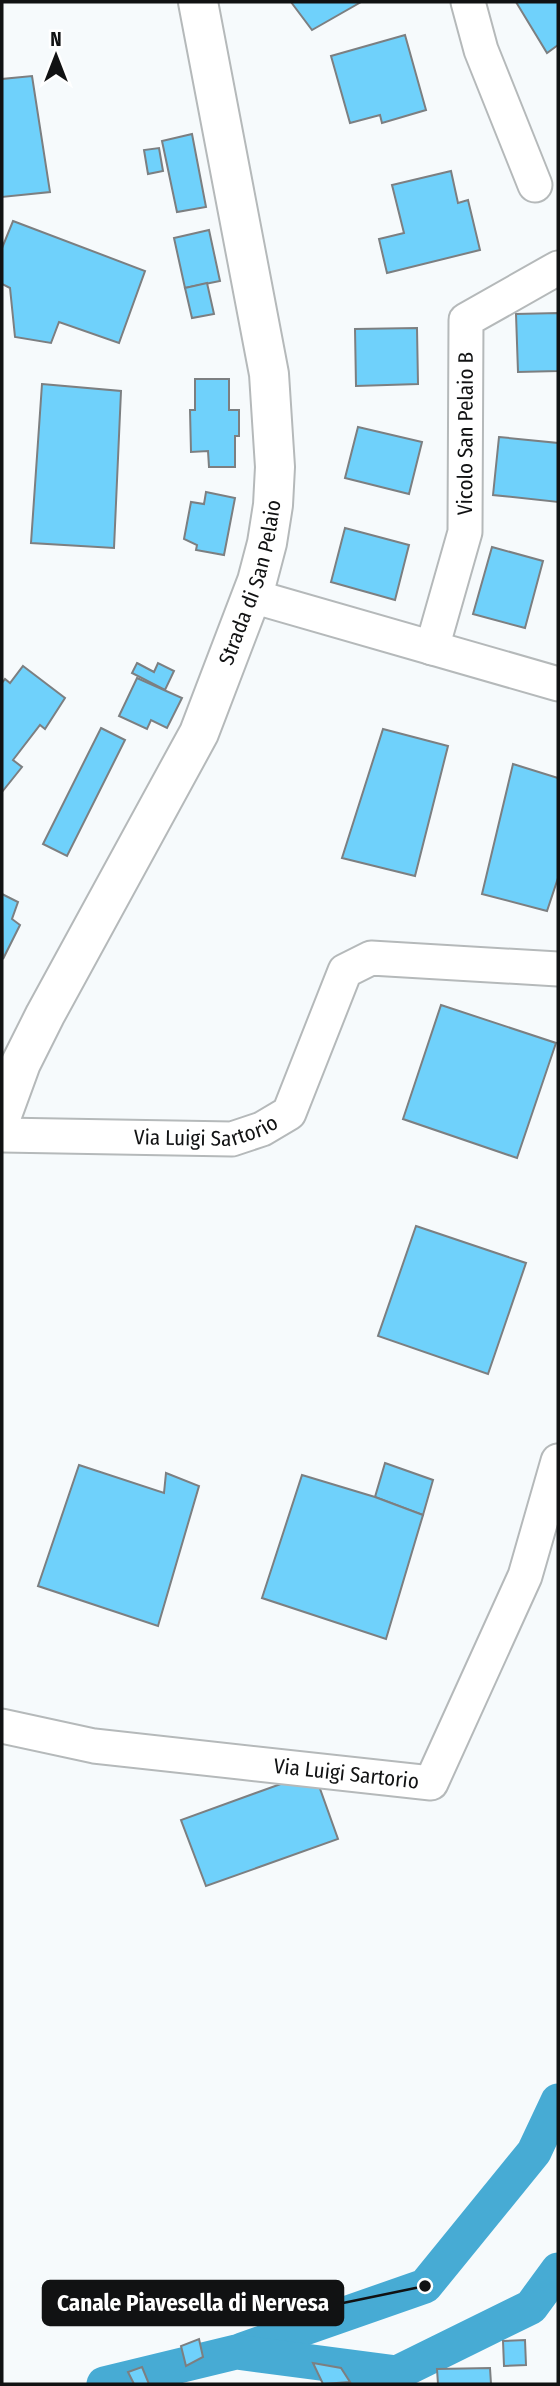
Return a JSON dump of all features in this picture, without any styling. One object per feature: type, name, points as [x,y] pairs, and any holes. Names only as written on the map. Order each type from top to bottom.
[{"type":"street","name":"Strada di San Pelaio","points":[[2,1115],[21,1063],[51,1004],[199,733],[252,596],[267,543],[275,467],[269,374],[198,2]]},
{"type":"street","points":[[468,2],[481,50],[535,185]]},
{"type":"street","name":"Vicolo San Pelaio B","points":[[432,649],[465,532],[466,320],[558,268]]},
{"type":"street","points":[[252,596],[558,684]]},
{"type":"street","name":"Via Luigi Sartorio","points":[[2,1135],[232,1139],[262,1129],[289,1113],[345,971],[371,958],[558,969]]},
{"type":"street","name":"Via Luigi Sartorio","points":[[2,1726],[94,1746],[431,1783],[525,1576],[558,1461]]},
{"type":"building","points":[[291,2],[361,2],[312,30]]},
{"type":"building","points":[[516,2],[558,2],[558,45],[547,53]]},
{"type":"building","points":[[405,35],[426,110],[382,123],[380,115],[350,123],[331,56]]},
{"type":"building","points":[[32,76],[50,192],[2,197],[2,79]]},
{"type":"building","points":[[192,134],[206,207],[177,212],[162,141]]},
{"type":"building","points":[[159,148],[163,171],[148,174],[144,150]]},
{"type":"building","points":[[451,171],[458,203],[468,200],[480,250],[387,273],[379,239],[404,233],[392,185]]},
{"type":"building","points":[[13,221],[145,271],[119,343],[59,322],[51,343],[15,337],[10,288],[2,284],[2,248]]},
{"type":"building","points":[[209,230],[220,281],[185,288],[174,238]]},
{"type":"building","points":[[207,283],[214,314],[192,318],[185,288]]},
{"type":"building","points":[[558,313],[558,371],[518,372],[516,314]]},
{"type":"building","points":[[417,328],[418,384],[356,386],[355,329]]},
{"type":"building","points":[[195,379],[229,379],[229,410],[239,410],[239,436],[235,436],[235,467],[209,467],[208,451],[191,452],[190,410],[195,410]]},
{"type":"building","points":[[42,384],[121,391],[114,548],[31,543]]},
{"type":"building","points":[[358,427],[422,442],[409,494],[345,478]]},
{"type":"building","points":[[499,437],[558,443],[558,502],[493,495]]},
{"type":"building","points":[[206,492],[235,498],[224,555],[196,550],[197,545],[184,539],[191,502],[204,504]]},
{"type":"building","points":[[345,528],[409,545],[395,600],[331,582]]},
{"type":"building","points":[[492,547],[543,561],[525,628],[473,614]]},
{"type":"building","points":[[137,663],[154,672],[158,663],[174,671],[165,690],[132,673]]},
{"type":"building","points":[[23,666],[65,698],[45,729],[40,725],[13,760],[22,767],[2,792],[2,683],[5,679],[10,683]]},
{"type":"building","points":[[137,678],[182,698],[167,728],[151,720],[147,729],[119,716]]},
{"type":"building","points":[[101,728],[125,740],[67,856],[43,844]]},
{"type":"building","points":[[383,729],[448,746],[415,876],[342,858]]},
{"type":"building","points":[[513,764],[558,778],[558,878],[547,911],[482,894]]},
{"type":"building","points":[[2,894],[18,902],[12,919],[20,925],[3,959]]},
{"type":"building","points":[[441,1005],[556,1043],[517,1158],[403,1119]]},
{"type":"building","points":[[416,1226],[526,1263],[488,1374],[378,1336]]},
{"type":"building","points":[[385,1463],[433,1480],[423,1515],[375,1497]]},
{"type":"building","points":[[79,1465],[164,1493],[166,1473],[199,1486],[158,1626],[38,1586]]},
{"type":"building","points":[[302,1475],[423,1515],[386,1639],[262,1598]]},
{"type":"building","points":[[314,1772],[338,1839],[206,1886],[181,1820]]},
{"type":"building","points":[[199,2339],[203,2357],[186,2366],[181,2346]]},
{"type":"building","points":[[525,2340],[526,2365],[504,2366],[503,2341]]},
{"type":"building","points":[[313,2363],[341,2368],[350,2382],[323,2384]]},
{"type":"building","points":[[142,2367],[149,2384],[134,2384],[128,2372]]},
{"type":"building","points":[[490,2368],[491,2384],[438,2384],[437,2369]]},
{"type":"waterway","points":[[242,2350],[425,2286],[534,2152],[558,2101]]},
{"type":"waterway","points":[[104,2384],[236,2352],[397,2373],[531,2307],[558,2270]]},
{"type":"place","name":"Canale Piavesella di Nervesa","points":[[425,2286]]}]
